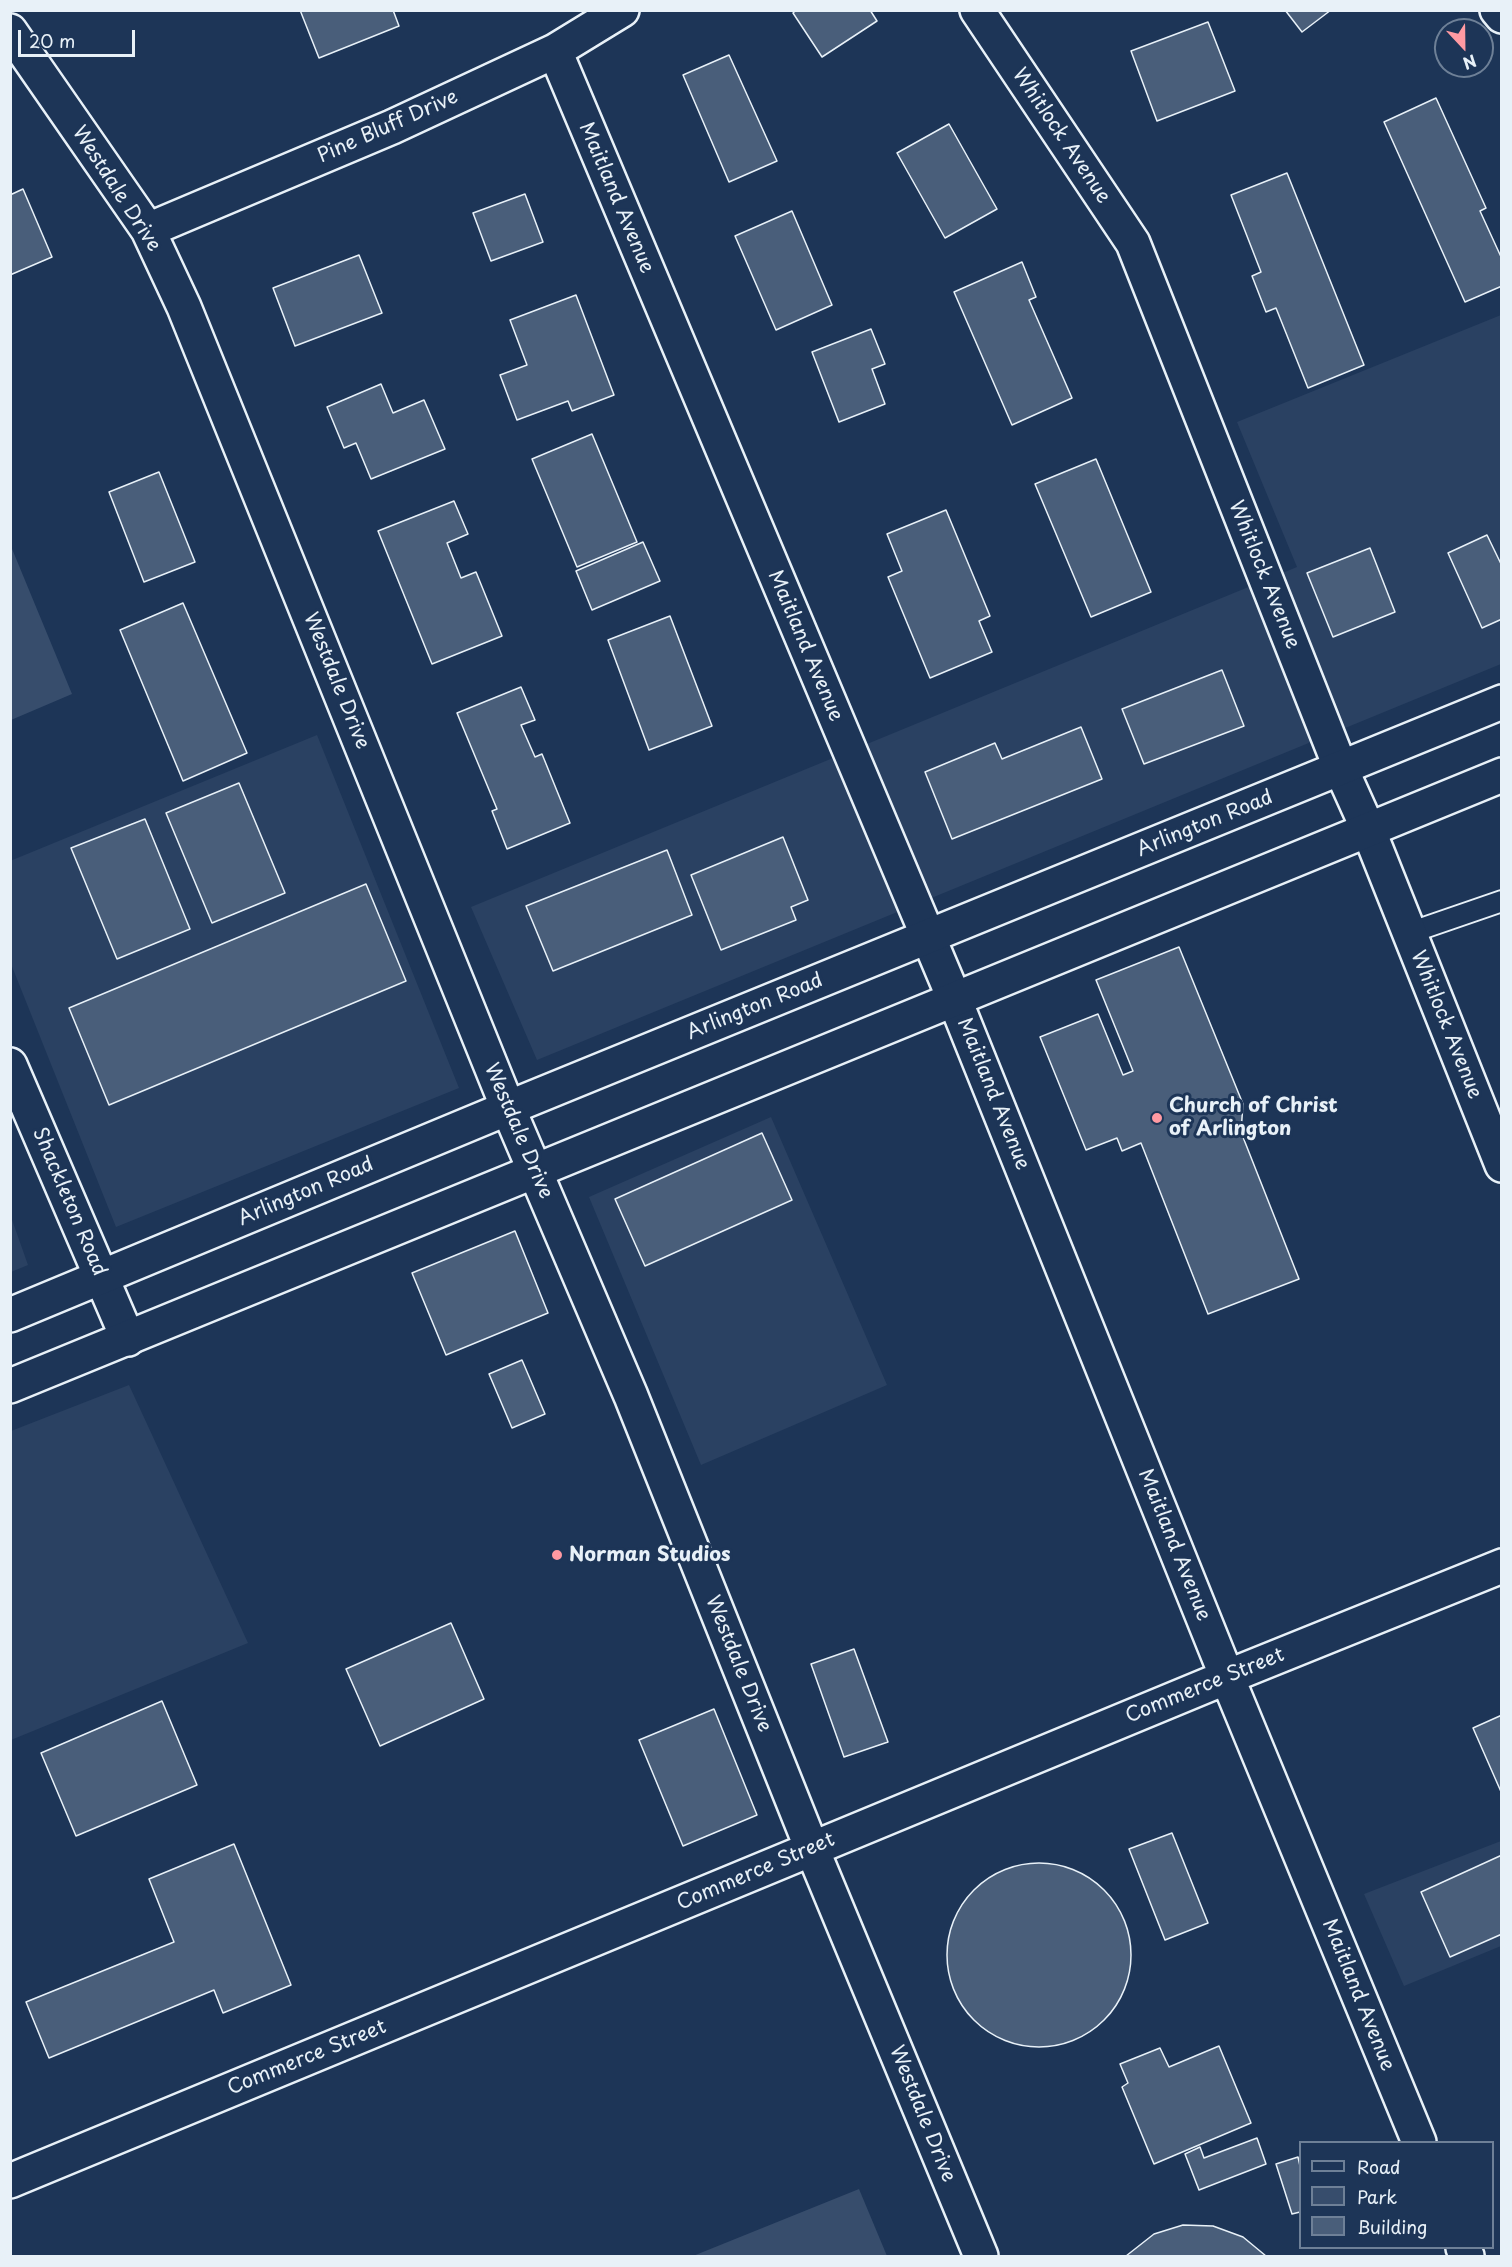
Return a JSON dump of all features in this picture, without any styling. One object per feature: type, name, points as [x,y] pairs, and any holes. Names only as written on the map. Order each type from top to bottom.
[{"type":"street","name":"Pine Bluff Drive","points":[[148,230],[392,127],[555,51],[622,10]]},
{"type":"street","name":"Whitlock Avenue","points":[[977,10],[1133,243],[1341,769],[1368,829],[1502,1165]]},
{"type":"street","points":[[1497,10],[1502,16]]},
{"type":"street","name":"Westdale Drive","points":[[10,31],[148,230],[184,307],[508,1108],[631,1396],[812,1849],[981,2256]]},
{"type":"street","name":"Maitland Avenue","points":[[555,51],[954,998],[1227,1677],[1419,2141]]},
{"type":"street","name":"Arlington Road","points":[[10,1316],[508,1108],[1502,702]]},
{"type":"street","points":[[10,1386],[1502,775]]},
{"type":"street","name":"Shackleton Road","points":[[10,1065],[128,1339]]},
{"type":"street","name":"Commerce Street","points":[[10,2181],[1227,1677],[1502,1566]]},
{"type":"lane","points":[[1409,933],[1502,901]]},
{"type":"shaded area","points":[[1501,315],[1501,664],[537,1060],[471,907],[1297,567],[1237,422]]},
{"type":"shaded area","points":[[317,735],[459,1088],[116,1227],[11,964],[10,861]]},
{"type":"shaded area","points":[[771,1117],[887,1385],[701,1465],[589,1197]]},
{"type":"shaded area","points":[[10,1214],[28,1265],[11,1272],[10,1272]]},
{"type":"shaded area","points":[[129,1385],[248,1643],[11,1740],[11,1431]]},
{"type":"shaded area","points":[[1501,1841],[1501,1946],[1404,1986],[1364,1894]]},
{"type":"green space","points":[[10,544],[72,694],[11,720],[10,720]]},
{"type":"green space","points":[[859,2189],[887,2256],[693,2256]]},
{"type":"building","points":[[300,10],[393,10],[399,26],[319,58]]},
{"type":"building","points":[[796,10],[870,10],[877,21],[822,57],[793,13]]},
{"type":"building","points":[[1285,10],[1331,10],[1302,32]]},
{"type":"building","points":[[1208,22],[1235,91],[1157,121],[1131,51]]},
{"type":"building","points":[[729,55],[777,161],[729,182],[683,75]]},
{"type":"building","points":[[1436,98],[1486,208],[1480,211],[1502,259],[1502,286],[1465,302],[1384,122]]},
{"type":"building","points":[[949,124],[997,209],[945,238],[897,153]]},
{"type":"building","points":[[1287,173],[1364,365],[1308,388],[1276,308],[1266,312],[1252,276],[1261,272],[1231,195]]},
{"type":"building","points":[[23,189],[52,257],[10,275],[10,195]]},
{"type":"building","points":[[525,194],[543,242],[491,261],[473,213]]},
{"type":"building","points":[[792,211],[832,305],[776,330],[735,236]]},
{"type":"building","points":[[359,255],[382,313],[295,346],[273,288]]},
{"type":"building","points":[[1022,262],[1036,297],[1029,300],[1072,398],[1012,425],[954,292]]},
{"type":"building","points":[[576,295],[614,395],[572,411],[568,401],[517,420],[500,375],[527,365],[510,320]]},
{"type":"building","points":[[871,329],[885,364],[872,369],[885,404],[839,422],[812,352]]},
{"type":"building","points":[[381,384],[393,413],[424,400],[445,449],[371,479],[356,443],[344,448],[327,407]]},
{"type":"building","points":[[592,434],[637,542],[577,567],[532,459]]},
{"type":"building","points":[[1096,459],[1151,592],[1091,617],[1035,484]]},
{"type":"building","points":[[159,472],[195,562],[144,582],[109,492]]},
{"type":"building","points":[[454,501],[468,534],[447,543],[461,578],[476,572],[502,636],[432,664],[378,531]]},
{"type":"building","points":[[946,510],[990,616],[979,621],[992,652],[930,678],[888,577],[902,571],[887,534]]},
{"type":"building","points":[[1487,535],[1502,566],[1502,619],[1482,628],[1448,553]]},
{"type":"building","points":[[643,542],[660,581],[592,610],[576,571]]},
{"type":"building","points":[[1370,548],[1395,612],[1333,637],[1307,573]]},
{"type":"building","points":[[183,603],[247,753],[183,781],[120,630]]},
{"type":"building","points":[[670,616],[712,726],[649,750],[608,640]]},
{"type":"building","points":[[1222,670],[1244,726],[1144,764],[1122,709]]},
{"type":"building","points":[[521,687],[535,720],[521,725],[535,757],[542,754],[570,823],[507,849],[492,811],[497,809],[457,713]]},
{"type":"building","points":[[1081,727],[1102,779],[952,839],[925,772],[995,743],[1002,759]]},
{"type":"building","points":[[239,783],[285,893],[212,923],[166,813]]},
{"type":"building","points":[[145,819],[190,929],[117,959],[71,848]]},
{"type":"building","points":[[783,837],[808,900],[791,907],[796,920],[721,950],[691,875]]},
{"type":"building","points":[[667,850],[692,915],[553,971],[526,906]]},
{"type":"building","points":[[366,884],[406,981],[109,1105],[69,1008]]},
{"type":"building","name":"Church of Christ of Arlington","points":[[1179,947],[1243,1104],[1241,1132],[1299,1279],[1208,1314],[1141,1143],[1122,1151],[1117,1138],[1086,1150],[1040,1037],[1098,1014],[1123,1075],[1133,1071],[1096,980]]},
{"type":"building","points":[[762,1133],[792,1200],[645,1266],[615,1199]]},
{"type":"building","points":[[515,1231],[548,1313],[446,1355],[412,1273]]},
{"type":"building","points":[[522,1360],[545,1414],[512,1428],[489,1374]]},
{"type":"building","points":[[451,1623],[484,1699],[380,1746],[346,1669]]},
{"type":"building","points":[[854,1649],[888,1742],[844,1757],[811,1664]]},
{"type":"building","points":[[162,1701],[197,1785],[76,1836],[41,1753]]},
{"type":"building","points":[[714,1709],[757,1815],[683,1846],[639,1740]]},
{"type":"building","points":[[1502,1715],[1502,1794],[1473,1728]]},
{"type":"building","points":[[1172,1833],[1208,1923],[1165,1940],[1129,1849]]},
{"type":"building","points":[[234,1844],[291,1985],[223,2013],[214,1990],[49,2058],[26,2002],[174,1942],[149,1879]]},
{"type":"building","points":[[1502,1855],[1502,1934],[1450,1957],[1421,1892]]},
{"type":"building","points":[[1039,1863],[1074,1870],[1090,1878],[1104,1890],[1116,1904],[1124,1920],[1131,1955],[1124,1990],[1116,2006],[1104,2020],[1090,2032],[1074,2040],[1039,2047],[1004,2040],[988,2032],[974,2020],[962,2006],[954,1990],[947,1955],[954,1920],[962,1904],[974,1890],[988,1878],[1004,1870]]},
{"type":"building","points":[[1219,2046],[1251,2123],[1154,2164],[1122,2087],[1128,2083],[1120,2064],[1160,2048],[1169,2067]]},
{"type":"building","points":[[1257,2138],[1266,2164],[1199,2190],[1185,2154],[1200,2147],[1204,2158]]},
{"type":"building","points":[[1298,2157],[1299,2212],[1292,2214],[1276,2164]]},
{"type":"building","points":[[1183,2225],[1213,2226],[1243,2237],[1266,2256],[1126,2256],[1154,2234]]},
{"type":"place","name":"Church of Christ of Arlington","points":[[1157,1118]]},
{"type":"place","name":"Norman Studios","points":[[557,1555]]}]
